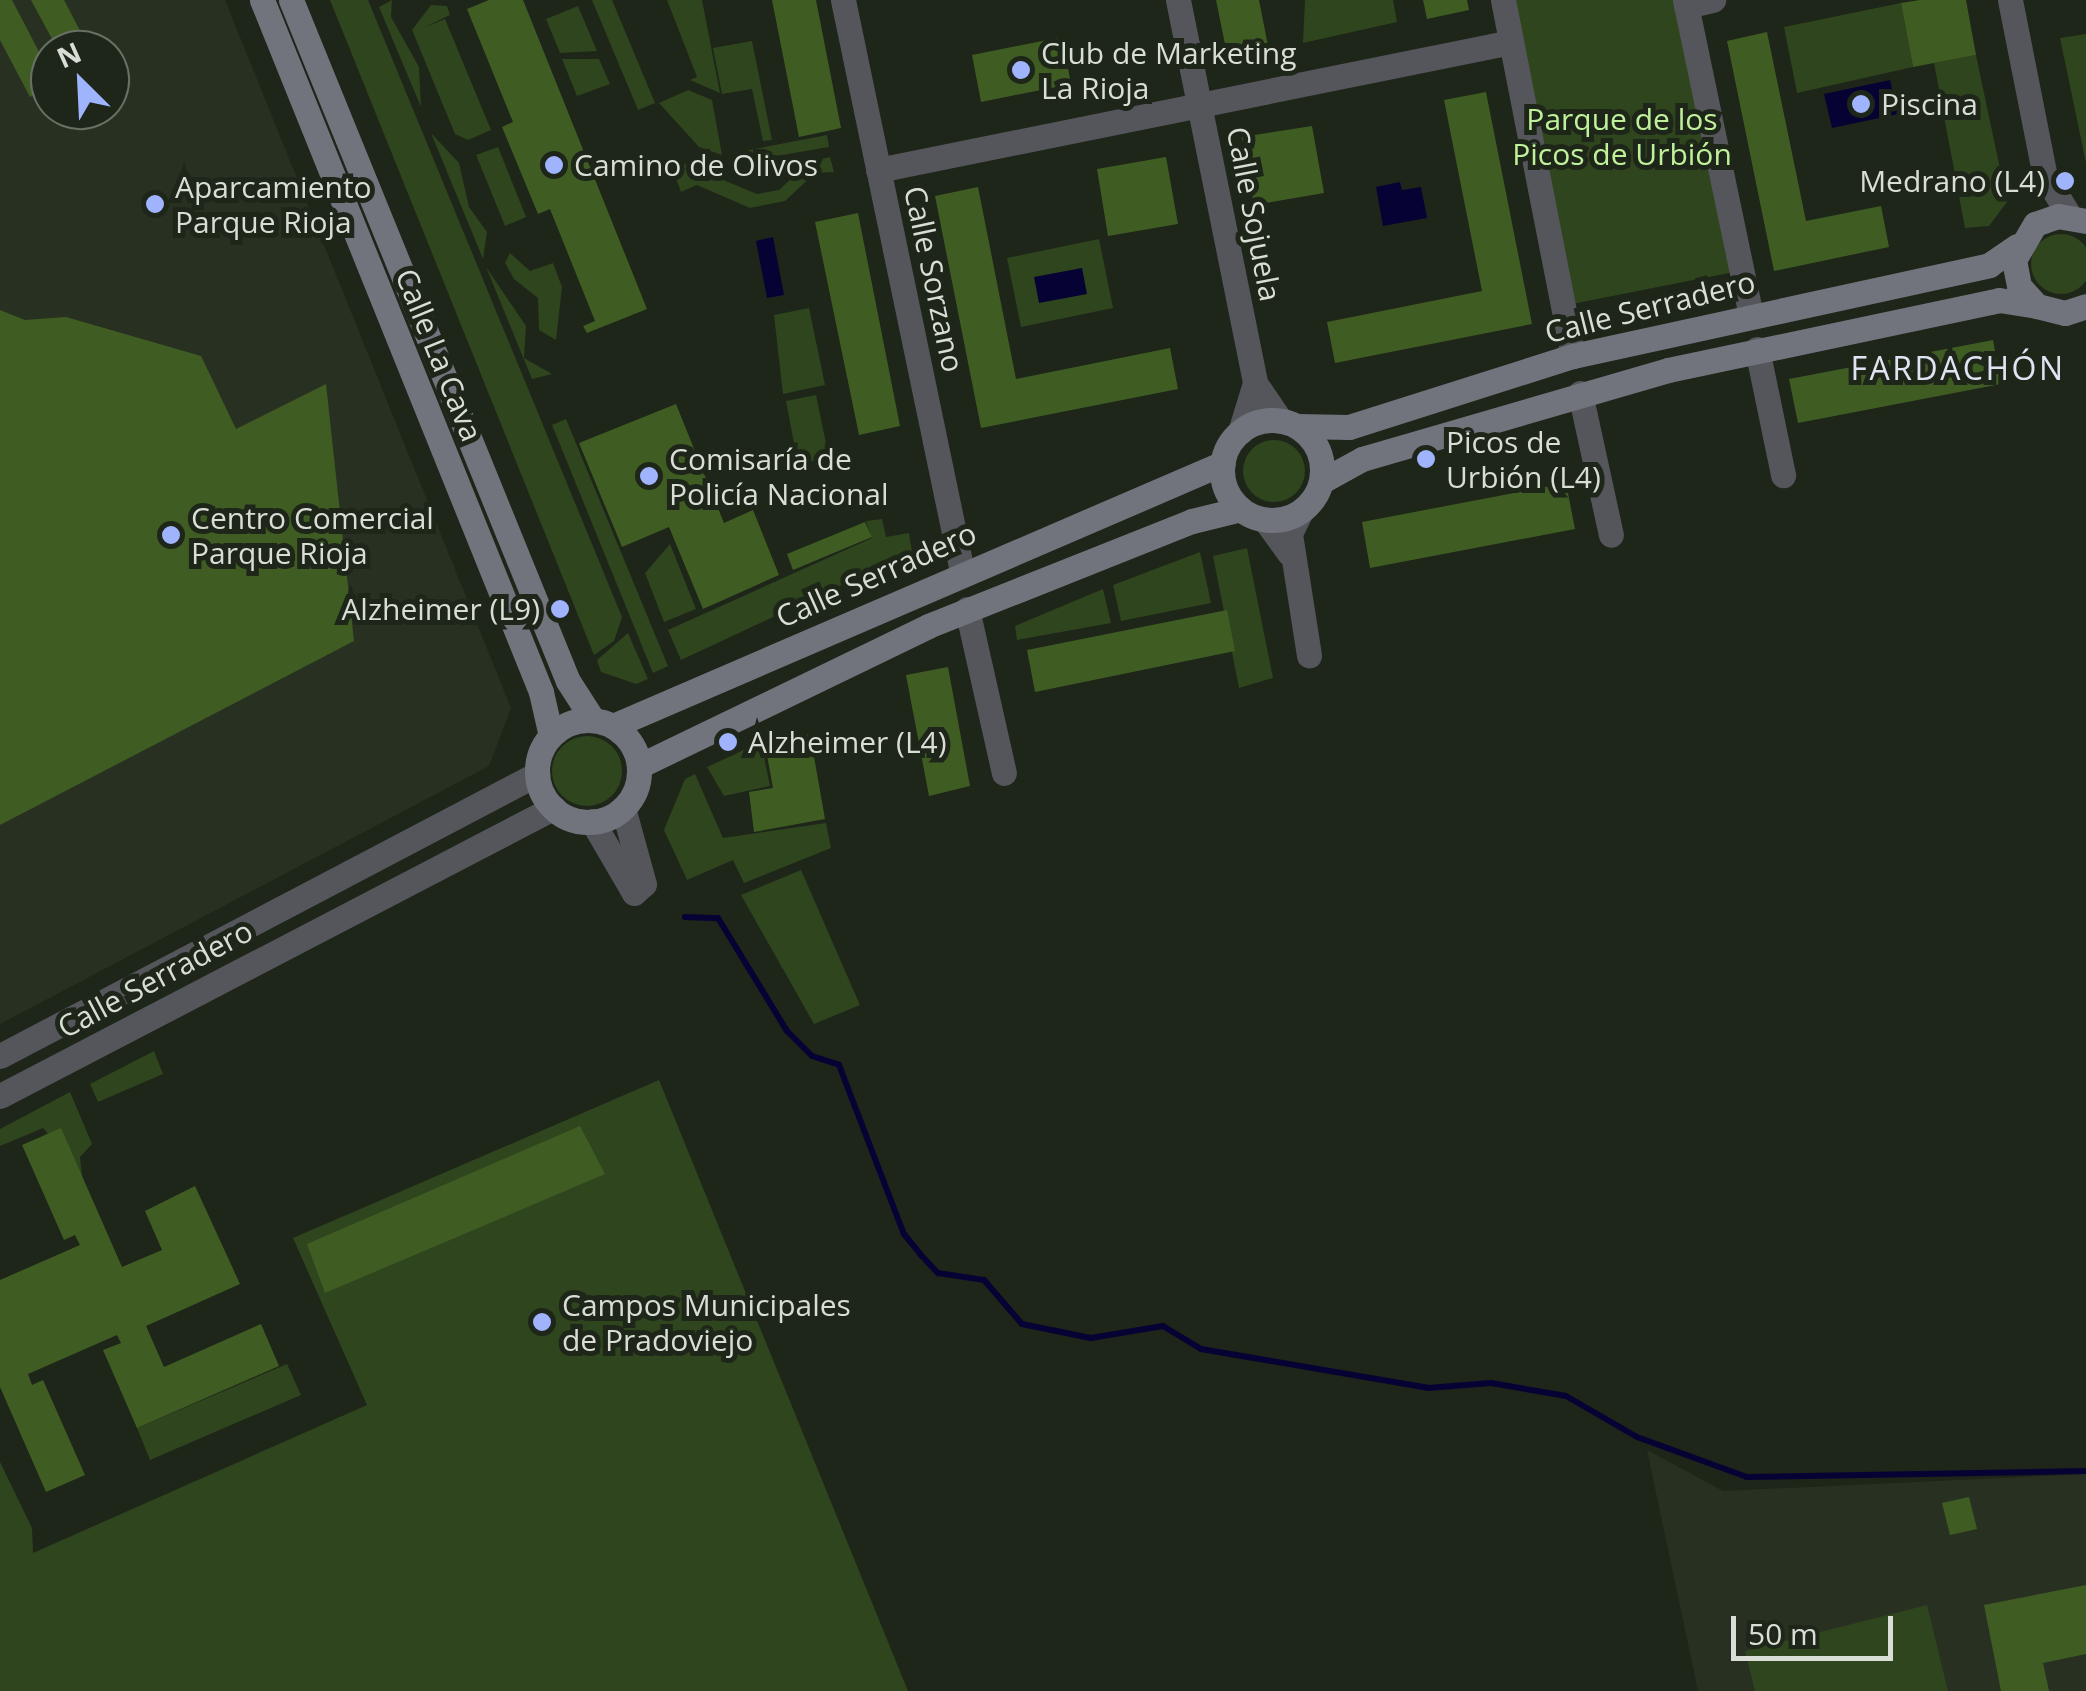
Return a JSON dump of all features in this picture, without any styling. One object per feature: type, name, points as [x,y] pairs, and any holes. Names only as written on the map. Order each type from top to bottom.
[{"type":"main road","name":"Calle La Cava","points":[[262,0],[541,692],[550,736]]},
{"type":"main road","name":"Calle La Cava","points":[[291,0],[568,681],[603,723]]},
{"type":"main road","points":[[2038,306],[2014,273],[2017,246],[2035,224],[2078,218]]},
{"type":"main road","name":"Calle Serradero","points":[[1289,423],[1349,427],[1573,356],[1967,271],[2017,246]]},
{"type":"main road","points":[[1322,481],[1318,449],[1289,423],[1240,432],[1222,463],[1226,488],[1241,510],[1265,520],[1301,512],[1322,481],[1362,459],[1580,393],[1757,349],[1999,300],[2064,313],[2086,306]]},
{"type":"main road","name":"Calle Serradero","points":[[603,723],[1222,463]]},
{"type":"main road","points":[[639,766],[603,723],[550,736],[537,774],[553,808],[592,822],[623,808],[639,766],[967,609],[1192,520],[1241,510]]},
{"type":"street","name":"Calle Sorzano","points":[[842,0],[962,571]]},
{"type":"street","name":"Calle Sojuela","points":[[1178,0],[1255,382],[1240,432]]},
{"type":"street","points":[[1503,0],[1573,356]]},
{"type":"street","points":[[1713,0],[1685,3],[1752,316]]},
{"type":"street","points":[[2010,0],[2045,176],[2035,224]]},
{"type":"street","points":[[878,170],[1512,42]]},
{"type":"street","points":[[2045,176],[2078,218]]},
{"type":"street","points":[[1757,349],[1783,475]]},
{"type":"street","name":"Calle Sojuela","points":[[1255,382],[1289,423]]},
{"type":"street","points":[[1580,393],[1611,534]]},
{"type":"street","points":[[1301,512],[1290,534],[1309,656]]},
{"type":"street","points":[[1265,520],[1282,536],[1294,568]]},
{"type":"street","points":[[967,609],[1004,773]]},
{"type":"street","name":"Calle Serradero","points":[[0,1056],[537,774]]},
{"type":"street","name":"Calle Serradero","points":[[0,1096],[553,808]]},
{"type":"street","points":[[592,822],[634,893],[644,884],[623,808]]},
{"type":"shaded area","points":[[0,0],[225,0],[511,708],[489,766],[0,1024]]},
{"type":"shaded area","name":"Piscina","points":[[1890,80],[1898,114],[1832,128],[1824,94]]},
{"type":"shaded area","points":[[1400,182],[1402,190],[1421,187],[1427,218],[1383,226],[1376,187]]},
{"type":"shaded area","points":[[773,237],[784,295],[767,298],[756,241]]},
{"type":"shaded area","points":[[1082,268],[1087,294],[1039,303],[1034,277]]},
{"type":"shaded area","points":[[1647,1450],[1723,1491],[2086,1474],[2086,1691],[1698,1691]]},
{"type":"green space","points":[[330,0],[368,0],[622,617],[614,641],[594,655]]},
{"type":"green space","points":[[392,0],[391,17],[419,67],[421,107],[379,7]]},
{"type":"green space","points":[[592,0],[612,0],[655,103],[638,110]]},
{"type":"green space","points":[[667,0],[702,0],[720,93],[690,80],[697,77]]},
{"type":"green space","points":[[1305,0],[1393,0],[1397,22],[1303,43]]},
{"type":"green space","name":"Parque de los Picos de Urbión","points":[[1511,0],[1678,0],[1734,272],[1572,304]]},
{"type":"green space","points":[[1901,3],[1913,67],[1797,93],[1784,27]]},
{"type":"green space","points":[[431,5],[447,6],[450,15],[423,28],[445,19],[491,130],[468,140],[455,134],[412,30]]},
{"type":"green space","points":[[578,6],[597,51],[560,53],[546,19]]},
{"type":"green space","points":[[2086,34],[2086,163],[2060,38]]},
{"type":"green space","points":[[752,41],[772,140],[763,141],[752,89],[722,94],[713,48]]},
{"type":"green space","points":[[1976,55],[2007,202],[1989,226],[1965,228],[1934,63]]},
{"type":"green space","points":[[562,59],[599,59],[610,84],[577,96]]},
{"type":"green space","points":[[688,90],[712,100],[722,155],[699,147],[659,103]]},
{"type":"green space","points":[[431,133],[459,163],[469,207],[487,232],[483,259]]},
{"type":"green space","points":[[827,135],[829,147],[735,163],[734,153]]},
{"type":"green space","points":[[498,147],[526,217],[505,226],[476,155]]},
{"type":"green space","points":[[668,157],[757,194],[779,190],[809,162],[830,157],[834,172],[815,173],[785,201],[750,208],[697,185],[681,192]]},
{"type":"green space","points":[[2061,234],[2082,243],[2091,264],[2082,285],[2061,294],[2040,285],[2031,264],[2040,243]]},
{"type":"green space","points":[[1099,239],[1113,308],[1021,327],[1007,258]]},
{"type":"green space","points":[[510,253],[530,271],[553,263],[562,287],[556,340],[539,330],[538,298],[514,279],[505,263]]},
{"type":"green space","points":[[486,267],[526,326],[524,358],[552,374],[532,379]]},
{"type":"green space","points":[[809,308],[825,385],[783,394],[774,315]]},
{"type":"green space","points":[[816,395],[829,458],[798,464],[786,401]]},
{"type":"green space","points":[[566,419],[668,666],[653,673],[552,425]]},
{"type":"green space","points":[[1274,440],[1296,449],[1305,471],[1296,493],[1274,502],[1252,493],[1243,471],[1252,449]]},
{"type":"green space","points":[[882,519],[886,537],[909,533],[912,552],[681,660],[668,630],[872,538],[866,521]]},
{"type":"green space","points":[[670,544],[696,609],[664,622],[645,573]]},
{"type":"green space","points":[[1247,548],[1273,678],[1239,688],[1213,556]]},
{"type":"green space","points":[[1200,552],[1211,603],[1121,621],[1113,585]]},
{"type":"green space","points":[[1103,589],[1111,623],[1017,640],[1015,626]]},
{"type":"green space","points":[[628,633],[648,679],[636,684],[601,672],[597,660]]},
{"type":"green space","points":[[587,736],[612,746],[622,771],[612,796],[587,806],[562,796],[552,771],[562,746]]},
{"type":"green space","points":[[761,742],[770,786],[724,796],[707,767]]},
{"type":"green space","points":[[695,774],[723,838],[826,823],[831,848],[744,883],[733,860],[687,880],[664,830],[685,779]]},
{"type":"green space","points":[[801,870],[860,1005],[814,1024],[741,895]]},
{"type":"green space","points":[[154,1051],[163,1074],[98,1102],[90,1084]]},
{"type":"green space","name":"Campos Municipales de Pradoviejo","points":[[659,1080],[908,1691],[0,1691],[0,1462],[32,1528],[33,1553],[367,1405],[293,1238]]},
{"type":"green space","points":[[70,1092],[92,1144],[80,1157],[82,1176],[43,1128],[0,1146],[0,1129]]},
{"type":"green space","points":[[287,1364],[301,1395],[150,1460],[137,1428]]},
{"type":"green space","points":[[1927,1605],[1948,1691],[1755,1691],[1745,1651]]},
{"type":"building","points":[[0,0],[12,0],[30,35],[30,97],[0,40]]},
{"type":"building","points":[[31,0],[64,0],[80,30],[47,30]]},
{"type":"building","name":"Camino de Olivos","points":[[489,0],[523,0],[647,309],[587,333],[583,326],[595,321],[550,209],[538,214],[502,127],[513,122],[467,9]]},
{"type":"building","points":[[772,0],[816,0],[841,128],[799,137]]},
{"type":"building","points":[[1216,0],[1259,0],[1269,51],[1228,59]]},
{"type":"building","points":[[1423,0],[1467,0],[1469,10],[1427,19]]},
{"type":"building","points":[[1966,0],[1976,55],[1913,67],[1901,3]]},
{"type":"building","points":[[1767,32],[1806,221],[1881,206],[1889,247],[1774,271],[1727,41]]},
{"type":"building","name":"Club de Marketing La Rioja","points":[[1062,37],[1071,84],[981,102],[972,55]]},
{"type":"building","points":[[1486,92],[1532,324],[1335,363],[1327,322],[1482,291],[1444,100]]},
{"type":"building","points":[[1312,126],[1324,193],[1254,205],[1242,137]]},
{"type":"building","points":[[1166,157],[1178,224],[1108,236],[1097,169]]},
{"type":"building","points":[[978,187],[1016,379],[1170,348],[1178,389],[981,428],[935,196]]},
{"type":"building","points":[[858,213],[900,426],[859,435],[815,222]]},
{"type":"building","name":"Centro Comercial Parque Rioja","points":[[0,310],[25,320],[66,317],[201,356],[236,429],[326,384],[354,641],[0,825]]},
{"type":"building","points":[[1993,340],[2001,384],[1798,423],[1789,379]]},
{"type":"building","name":"Comisaría de Policía Nacional","points":[[676,404],[724,523],[753,510],[779,575],[703,609],[669,527],[622,547],[579,443]]},
{"type":"building","points":[[1566,483],[1575,529],[1370,568],[1362,522]]},
{"type":"building","points":[[865,522],[872,537],[793,570],[787,554]]},
{"type":"building","points":[[1227,610],[1235,651],[1035,692],[1027,650]]},
{"type":"building","points":[[948,667],[970,786],[929,796],[906,675]]},
{"type":"building","points":[[810,734],[825,819],[754,832],[749,792],[773,788],[765,744]]},
{"type":"building","points":[[580,1126],[605,1174],[325,1293],[307,1244]]},
{"type":"building","points":[[61,1128],[122,1267],[162,1250],[145,1211],[195,1186],[240,1284],[146,1326],[164,1367],[261,1324],[279,1366],[137,1428],[103,1350],[121,1343],[117,1335],[28,1374],[32,1385],[43,1380],[85,1475],[46,1492],[0,1387],[0,1280],[80,1245],[75,1235],[64,1240],[22,1145]]},
{"type":"building","points":[[1969,1497],[1977,1529],[1950,1535],[1942,1503]]},
{"type":"building","points":[[2086,1585],[2086,1654],[2043,1663],[2049,1691],[2001,1691],[1984,1605]]},
{"type":"waterway","points":[[685,917],[718,918],[787,1031],[812,1056],[839,1065],[904,1234],[921,1255],[938,1273],[984,1280],[1022,1324],[1091,1338],[1163,1326],[1201,1349],[1428,1388],[1491,1383],[1566,1396],[1637,1437],[1747,1477],[2086,1471]]},
{"type":"place","name":"Club de Marketing La Rioja","points":[[1021,70]]},
{"type":"place","name":"Piscina","points":[[1861,104]]},
{"type":"place","name":"Camino de Olivos","points":[[554,165]]},
{"type":"place","name":"Medrano (L4)","points":[[2065,181]]},
{"type":"place","name":"Aparcamiento Parque Rioja","points":[[155,204]]},
{"type":"place","name":"Picos de Urbión (L4)","points":[[1426,459]]},
{"type":"place","name":"Comisaría de Policía Nacional","points":[[649,476]]},
{"type":"place","name":"Centro Comercial Parque Rioja","points":[[171,535]]},
{"type":"place","name":"Alzheimer (L9)","points":[[560,609]]},
{"type":"place","name":"Alzheimer (L4)","points":[[728,742]]},
{"type":"place","name":"Campos Municipales de Pradoviejo","points":[[542,1322]]},
{"type":"district","name":"FARDACHÓN","points":[[1958,368]]}]
